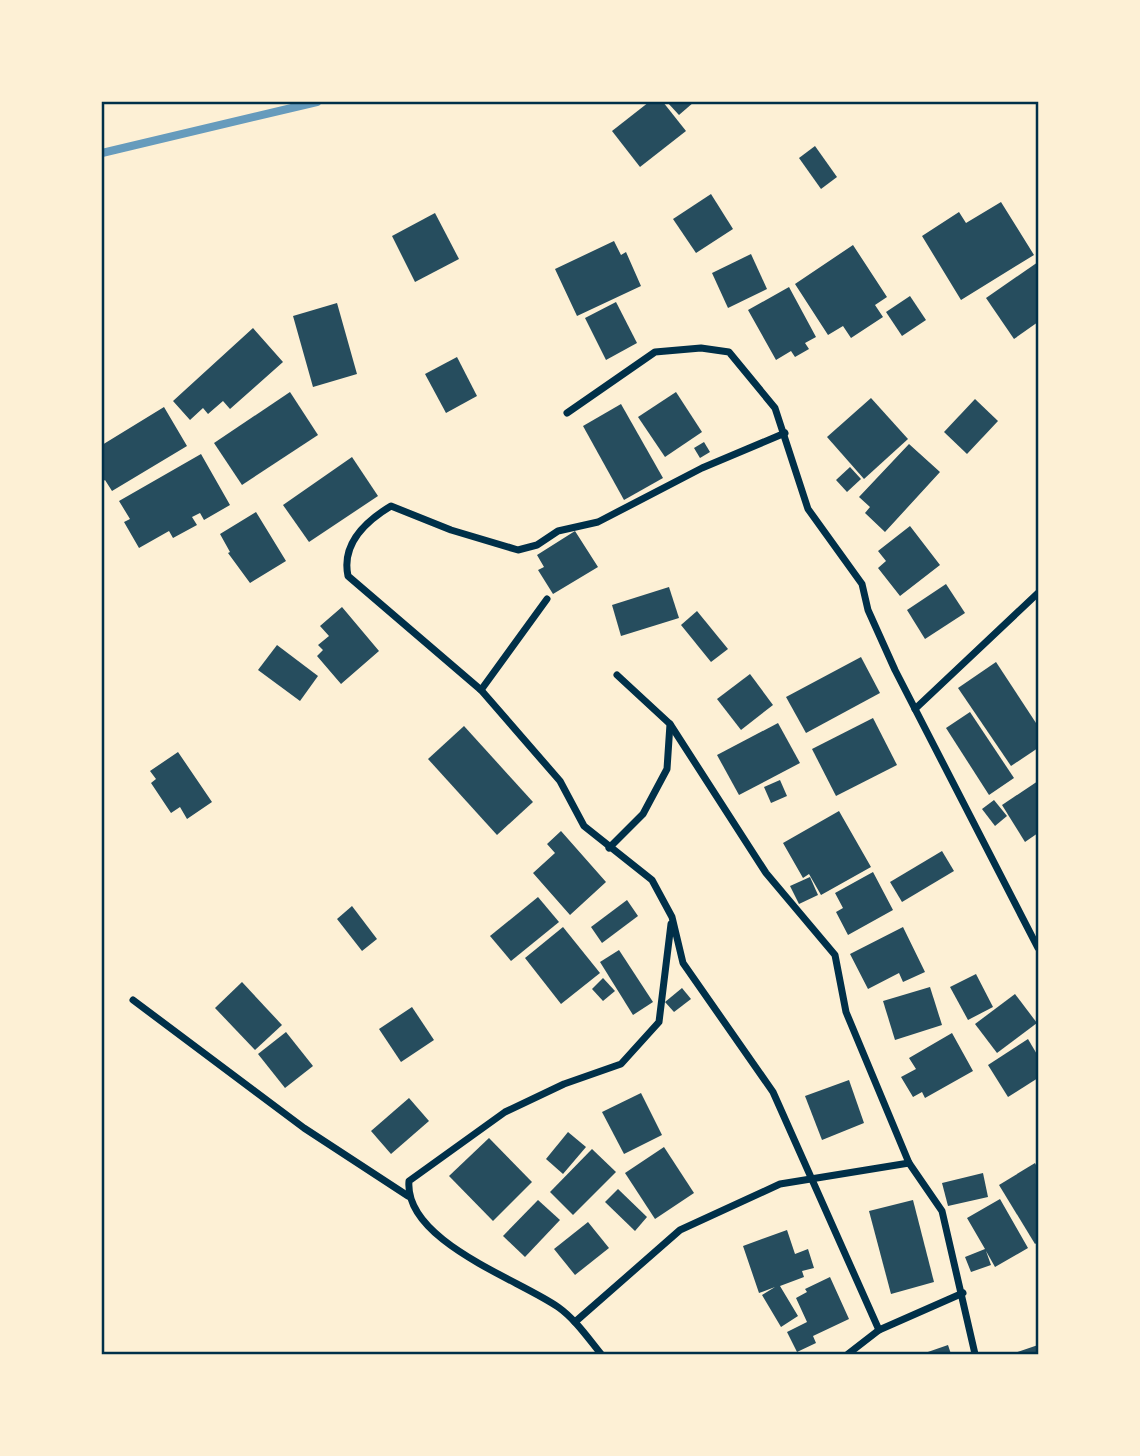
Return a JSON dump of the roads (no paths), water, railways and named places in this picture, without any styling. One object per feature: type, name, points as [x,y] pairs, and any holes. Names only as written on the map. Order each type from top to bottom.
[{"type":"street","points":[[567,413],[655,352],[701,348],[729,352],[775,408],[807,509],[862,584],[868,610],[915,709],[1038,948]]},
{"type":"street","points":[[785,433],[702,468],[598,522],[558,531],[537,545],[518,550],[452,530],[391,506],[368,520],[354,540],[345,561],[348,576],[481,690],[560,782],[584,826],[608,848],[652,880],[672,917],[683,963],[773,1092],[879,1330]]},
{"type":"street","points":[[915,709],[1038,593]]},
{"type":"street","points":[[481,690],[547,599]]},
{"type":"street","points":[[618,675],[670,724],[766,873],[835,955],[846,1012],[909,1163],[942,1211],[975,1354]]},
{"type":"street","points":[[608,848],[643,814],[667,769],[670,724]]},
{"type":"street","points":[[408,1196],[409,1181],[505,1112],[564,1084],[621,1064],[659,1022],[672,917]]},
{"type":"street","points":[[133,1000],[304,1128],[408,1196],[420,1216],[450,1244],[483,1268],[559,1308],[575,1322],[601,1354]]},
{"type":"street","points":[[575,1322],[680,1230],[780,1184],[811,1176],[909,1163]]},
{"type":"street","points":[[848,1354],[879,1330],[963,1293]]},
{"type":"waterway","points":[[102,153],[317,102]]}]
